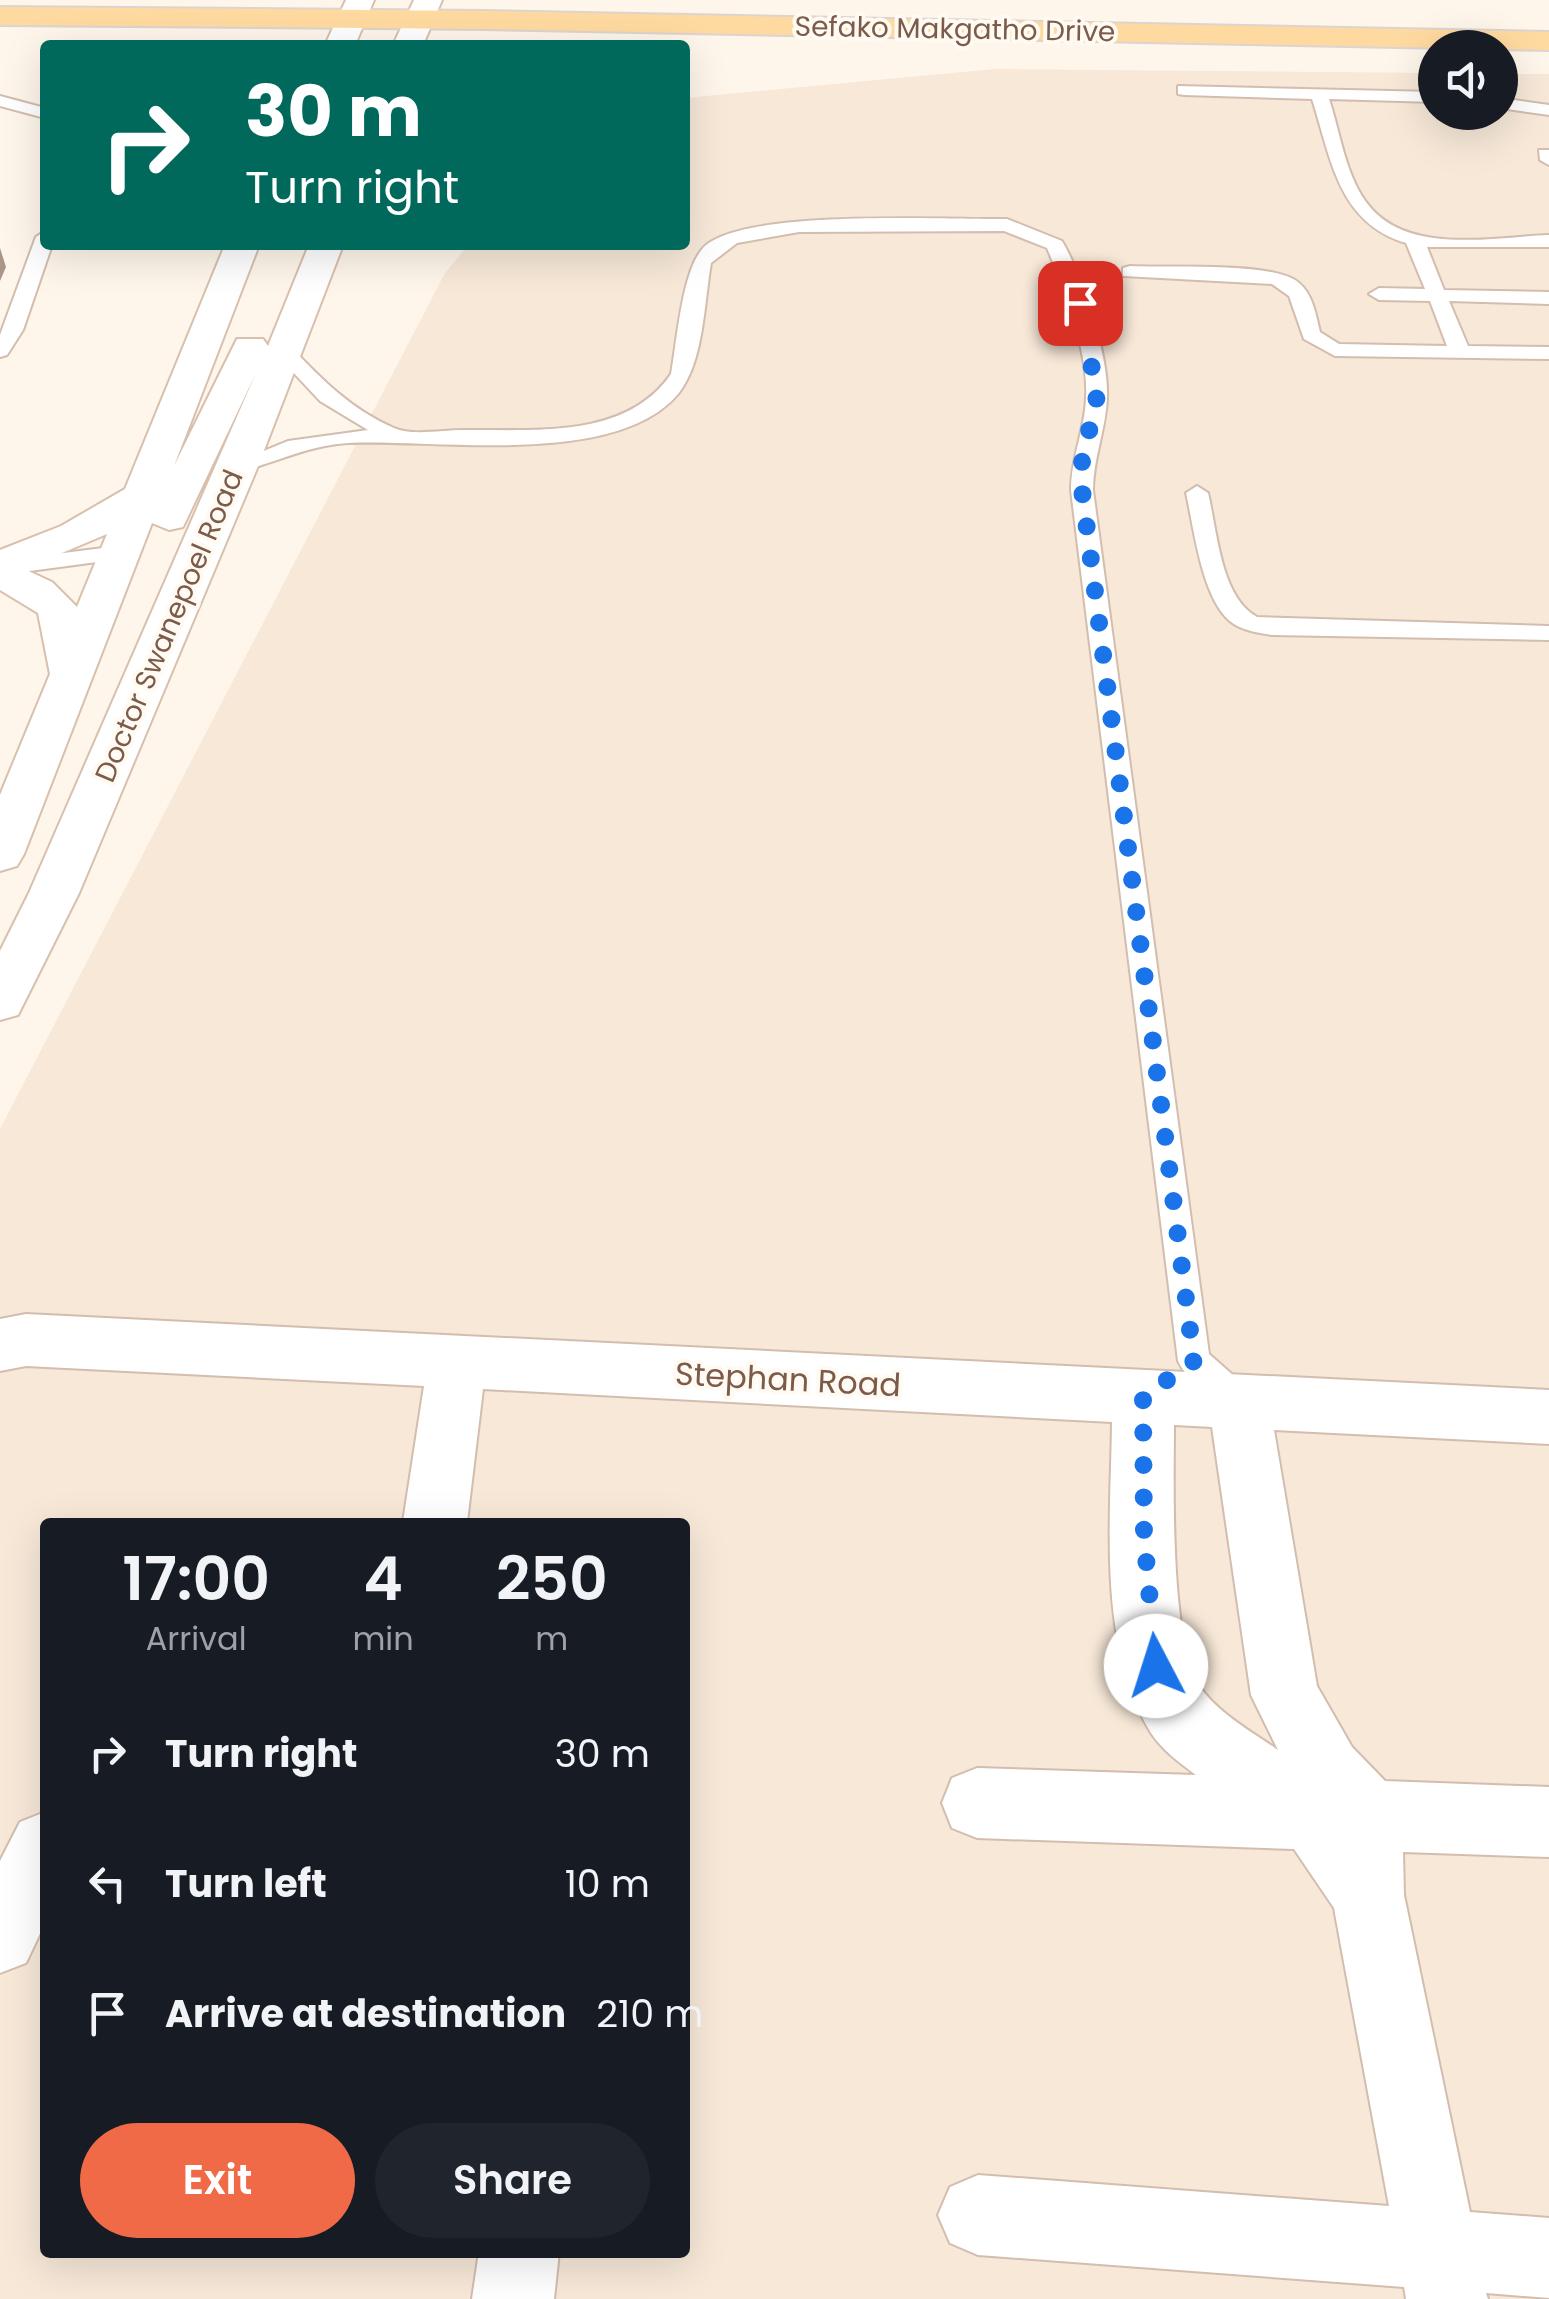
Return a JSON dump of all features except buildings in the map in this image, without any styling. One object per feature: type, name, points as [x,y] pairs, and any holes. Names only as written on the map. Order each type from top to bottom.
[{"type":"main road","name":"Sefako Makgatho Drive","points":[[0,16],[726,24],[1549,41]]},
{"type":"main road","points":[[527,40],[569,32],[726,24]]},
{"type":"street","points":[[0,854],[240,250]]},
{"type":"street","points":[[119,552],[170,517],[256,335],[315,250]]},
{"type":"street","name":"Doctor Swanepoel Road","points":[[0,1001],[54,893],[238,466],[324,250]]},
{"type":"street","points":[[0,569],[76,535],[144,494]]},
{"type":"street","points":[[0,569],[51,597],[62,613],[72,676]]},
{"type":"street","name":"Stephan Road","points":[[9,1337],[457,1362],[1192,1386],[1549,1417]]},
{"type":"street","points":[[436,1518],[457,1362]]},
{"type":"street","points":[[1192,1386],[1144,1536],[1156,1666],[1174,1708],[1203,1738],[1338,1814]]},
{"type":"street","points":[[1192,1386],[1285,1696],[1328,1770],[1338,1814],[1368,1895],[1442,2274]]},
{"type":"street","points":[[976,1803],[1549,1822]]},
{"type":"street","points":[[0,1937],[40,1857]]},
{"type":"street","points":[[978,2215],[1442,2274],[1549,2258]]},
{"type":"street","points":[[513,2299],[518,2258]]},
{"type":"lane","points":[[1184,90],[1418,97]]},
{"type":"lane","points":[[1320,94],[1357,203],[1373,220],[1415,241],[1549,240]]},
{"type":"lane","points":[[0,101],[40,113]]},
{"type":"lane","points":[[1518,105],[1549,110]]},
{"type":"lane","points":[[238,466],[318,441],[390,435],[556,435],[583,432],[652,409],[672,391],[680,374],[702,263],[712,249],[748,232],[799,226],[984,224],[1034,233],[1055,245],[1080,303],[1097,396],[1082,462],[1082,490],[1192,1386]]},
{"type":"lane","points":[[1415,241],[1460,352]]},
{"type":"lane","points":[[0,350],[12,330],[40,250]]},
{"type":"lane","points":[[1130,272],[1276,278],[1292,283],[1301,296],[1311,335],[1335,350],[1549,353]]},
{"type":"lane","points":[[1379,294],[1549,298]]},
{"type":"lane","points":[[284,351],[327,397],[390,435]]},
{"type":"lane","points":[[1197,493],[1224,594],[1232,611],[1246,622],[1272,628],[1549,634]]},
{"type":"lane","points":[[0,569],[119,552]]},
{"type":"shaded area","points":[[995,69],[1418,73],[1418,130],[1518,130],[1518,74],[1549,74],[1549,2299],[0,2299],[0,1129],[445,273],[464,250],[690,250],[690,98]]},
{"type":"route","points":[[1080,303],[1097,396],[1092,434],[1082,462],[1082,490],[1194,1361],[1143,1397],[1144,1536],[1156,1666]]}]
